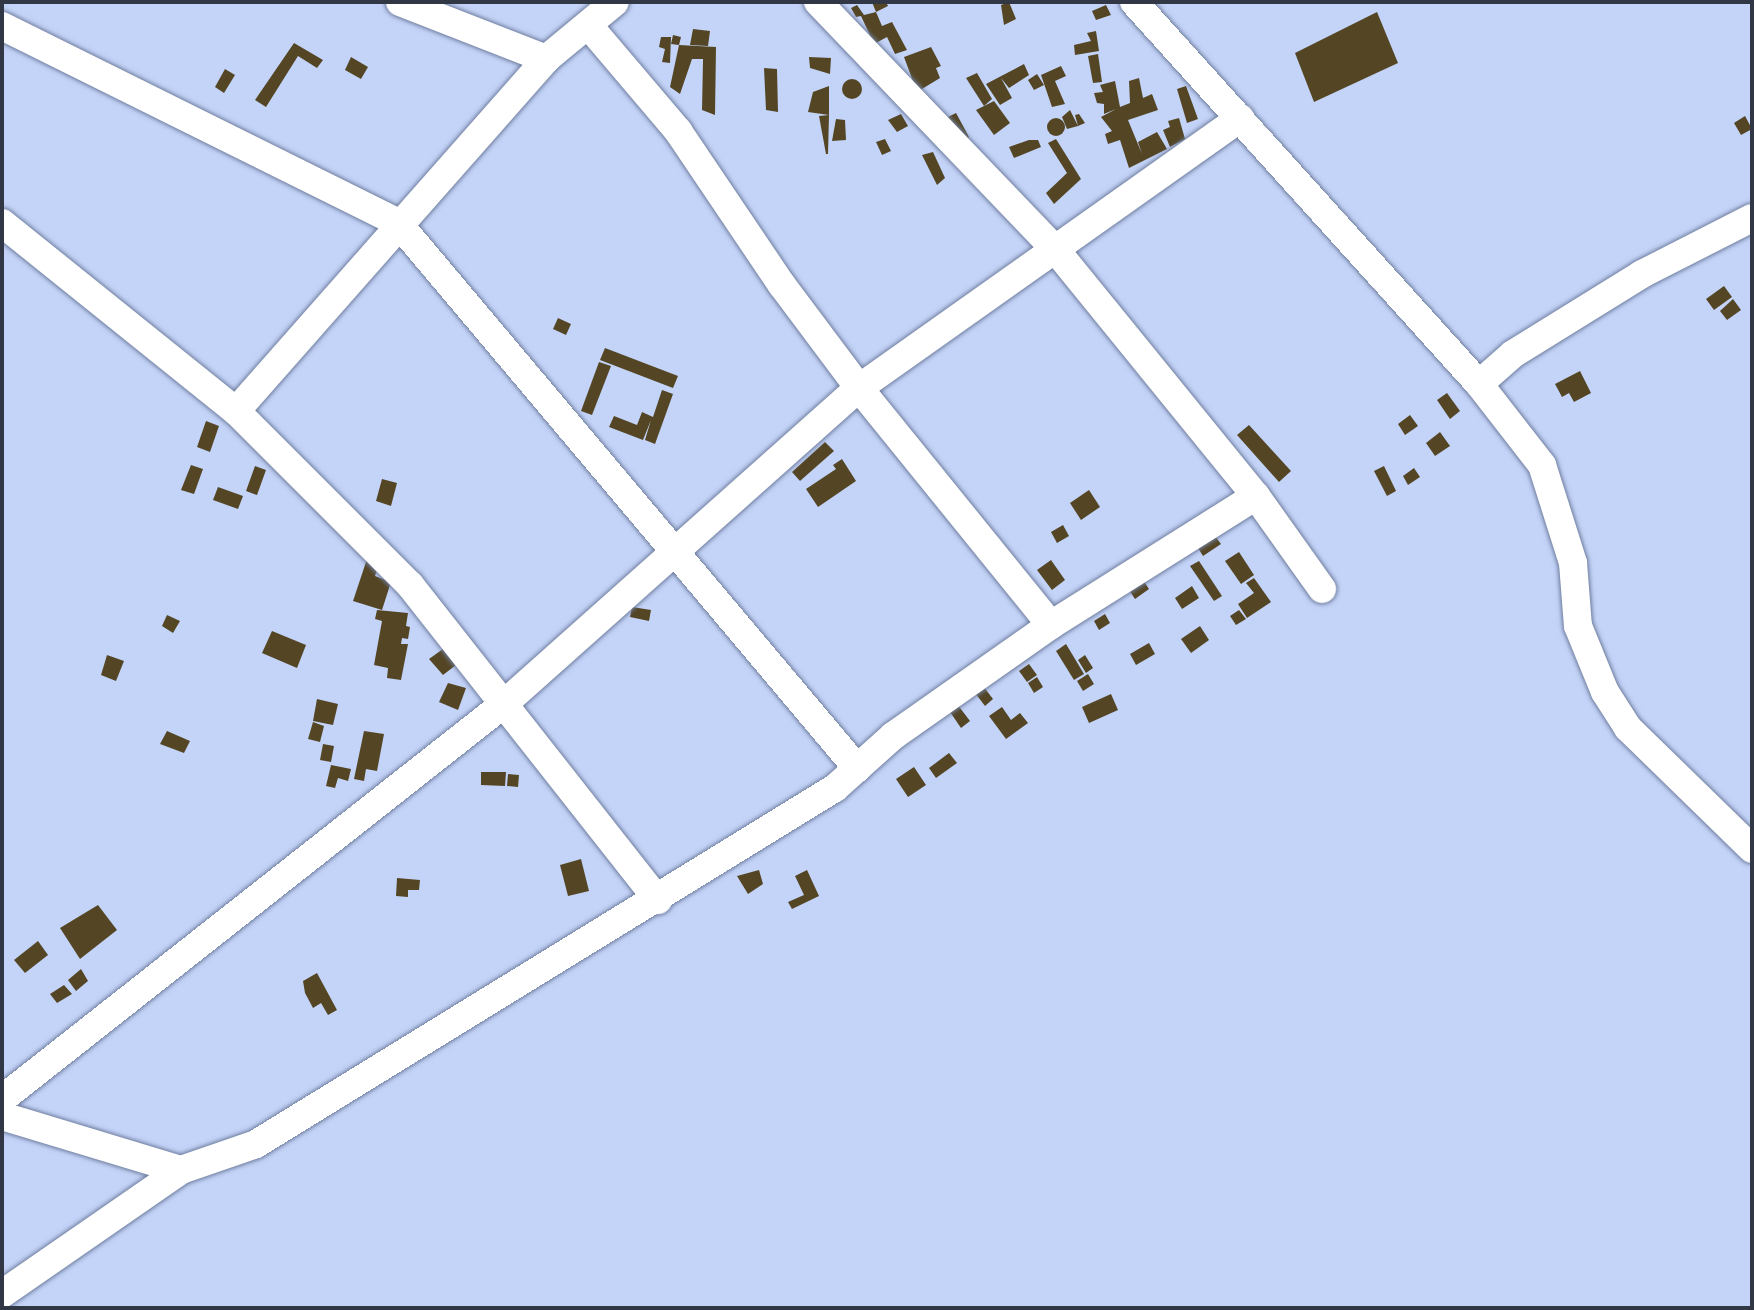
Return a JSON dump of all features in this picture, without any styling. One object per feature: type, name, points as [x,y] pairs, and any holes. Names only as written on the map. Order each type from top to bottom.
[{"type":"street","points":[[400,2],[547,59]]},
{"type":"street","points":[[236,411],[398,223],[547,59],[615,2]]},
{"type":"street","points":[[818,2],[1055,249],[1256,496],[1322,589]]},
{"type":"street","points":[[1134,2],[1479,384],[1542,465],[1573,564],[1578,626],[1605,692],[1628,728],[1752,849]]},
{"type":"street","points":[[2,26],[398,223],[858,768]]},
{"type":"street","points":[[589,26],[678,131],[782,285],[859,388],[1051,625]]},
{"type":"street","points":[[2,1099],[505,703],[676,554],[859,388],[1240,118]]},
{"type":"street","points":[[1479,384],[1513,355],[1642,274],[1752,218]]},
{"type":"street","points":[[2,223],[236,411],[410,585],[657,900]]},
{"type":"street","points":[[2,1294],[181,1170],[256,1144],[657,900],[835,788],[893,736],[1051,625],[1256,496]]},
{"type":"street","points":[[2,1116],[181,1170]]},
{"type":"building","points":[[872,2],[886,2],[888,6],[876,12]]},
{"type":"building","points":[[1009,2],[1016,19],[1004,25],[1001,5]]},
{"type":"building","points":[[857,5],[864,15],[876,12],[882,26],[892,22],[907,50],[895,54],[887,37],[874,44],[861,16],[856,17],[851,8]]},
{"type":"building","points":[[1106,5],[1111,15],[1096,20],[1092,11]]},
{"type":"building","points":[[1377,12],[1398,63],[1314,102],[1295,53]]},
{"type":"building","points":[[693,29],[710,31],[708,46],[690,45]]},
{"type":"building","points":[[1096,31],[1099,51],[1075,55],[1074,45],[1091,41],[1087,33]]},
{"type":"building","points":[[673,35],[681,37],[679,45],[671,44]]},
{"type":"building","points":[[661,37],[671,37],[670,63],[662,62],[665,49],[659,47]]},
{"type":"building","points":[[294,43],[323,60],[317,68],[298,56],[266,107],[255,100]]},
{"type":"building","points":[[679,45],[716,47],[715,115],[702,110],[703,59],[692,59],[680,94],[670,87]]},
{"type":"building","points":[[931,47],[941,66],[936,68],[940,78],[917,92],[904,57]]},
{"type":"building","points":[[1098,54],[1102,82],[1093,83],[1088,56]]},
{"type":"building","points":[[351,57],[368,67],[361,79],[345,70]]},
{"type":"building","points":[[809,57],[831,58],[830,74],[810,68]]},
{"type":"building","points":[[1024,64],[1029,75],[1009,88],[1001,78],[1012,98],[1000,105],[986,84]]},
{"type":"building","points":[[1061,66],[1066,76],[1055,81],[1065,104],[1052,107],[1041,75]]},
{"type":"building","points":[[764,68],[777,69],[778,112],[766,110]]},
{"type":"building","points":[[225,69],[235,75],[224,93],[215,87]]},
{"type":"building","points":[[977,73],[992,99],[984,106],[966,78]]},
{"type":"building","points":[[1037,74],[1044,85],[1034,90],[1028,80]]},
{"type":"building","points":[[1139,78],[1143,98],[1152,94],[1158,110],[1128,120],[1142,154],[1138,142],[1157,132],[1167,149],[1129,168],[1120,140],[1108,144],[1105,134],[1112,131],[1101,117],[1116,109],[1104,114],[1104,104],[1097,103],[1094,93],[1103,92],[1100,85],[1115,81],[1120,107],[1130,103],[1129,81]]},
{"type":"building","points":[[852,79],[859,82],[862,89],[859,96],[852,99],[845,96],[842,89],[845,82]]},
{"type":"building","points":[[829,86],[829,115],[808,112],[813,92]]},
{"type":"building","points":[[1186,86],[1198,119],[1187,123],[1177,89]]},
{"type":"building","points":[[994,101],[1010,123],[994,135],[976,110]]},
{"type":"building","points":[[1070,110],[1078,126],[1067,129],[1062,117]]},
{"type":"building","points":[[956,113],[969,137],[963,143],[946,118]]},
{"type":"building","points":[[901,114],[908,126],[897,132],[888,120]]},
{"type":"building","points":[[1079,114],[1085,123],[1078,126],[1075,115]]},
{"type":"building","points":[[829,115],[828,154],[826,154],[819,116]]},
{"type":"building","points":[[1745,116],[1752,129],[1741,135],[1734,123]]},
{"type":"building","points":[[1056,118],[1062,121],[1065,127],[1062,133],[1056,136],[1050,133],[1047,127],[1050,121]]},
{"type":"building","points":[[1179,118],[1185,139],[1170,147],[1163,130],[1170,127],[1168,121]]},
{"type":"building","points":[[836,119],[845,120],[846,140],[832,141]]},
{"type":"building","points":[[885,139],[891,151],[882,155],[876,142]]},
{"type":"building","points":[[1056,139],[1081,179],[1054,204],[1046,193],[1067,173],[1048,143]]},
{"type":"building","points":[[1029,140],[1038,140],[1041,147],[1014,158],[1009,147]]},
{"type":"building","points":[[933,152],[945,178],[937,185],[922,155]]},
{"type":"building","points":[[1724,286],[1732,297],[1714,310],[1706,299]]},
{"type":"building","points":[[1733,299],[1741,310],[1727,320],[1720,311]]},
{"type":"building","points":[[558,318],[571,324],[566,335],[553,329]]},
{"type":"building","points":[[605,348],[678,376],[673,388],[600,360]]},
{"type":"building","points":[[599,362],[611,366],[592,415],[581,411]]},
{"type":"building","points":[[1580,371],[1591,393],[1574,402],[1569,393],[1562,397],[1555,384]]},
{"type":"building","points":[[662,390],[673,394],[655,444],[645,440],[651,420],[643,440],[609,427],[614,416],[637,425],[642,412],[653,417]]},
{"type":"building","points":[[1447,393],[1460,411],[1450,419],[1437,400]]},
{"type":"building","points":[[1410,415],[1418,426],[1405,435],[1398,424]]},
{"type":"building","points":[[206,421],[219,426],[210,452],[197,447]]},
{"type":"building","points":[[1249,425],[1291,471],[1279,482],[1237,435]]},
{"type":"building","points":[[1440,432],[1450,446],[1435,456],[1426,443]]},
{"type":"building","points":[[825,442],[834,451],[800,481],[792,472]]},
{"type":"building","points":[[842,459],[856,481],[818,507],[806,489],[836,469],[833,465]]},
{"type":"building","points":[[191,465],[203,469],[194,494],[181,490]]},
{"type":"building","points":[[255,466],[266,470],[257,495],[246,491]]},
{"type":"building","points":[[1384,466],[1396,491],[1387,496],[1374,471]]},
{"type":"building","points":[[1414,468],[1420,477],[1408,485],[1403,476]]},
{"type":"building","points":[[382,479],[397,483],[391,506],[376,501]]},
{"type":"building","points":[[218,487],[243,496],[238,509],[213,500]]},
{"type":"building","points":[[1089,490],[1100,507],[1081,520],[1070,503]]},
{"type":"building","points":[[1063,525],[1069,536],[1057,543],[1051,532]]},
{"type":"building","points":[[1215,536],[1221,544],[1203,556],[1198,548]]},
{"type":"building","points":[[1239,552],[1254,575],[1241,584],[1225,561]]},
{"type":"building","points":[[367,559],[379,564],[375,576],[391,582],[382,610],[353,601]]},
{"type":"building","points":[[1051,560],[1065,580],[1052,590],[1037,570]]},
{"type":"building","points":[[1199,561],[1222,596],[1214,601],[1190,566]]},
{"type":"building","points":[[1254,578],[1271,602],[1247,618],[1238,604],[1254,593],[1246,583]]},
{"type":"building","points":[[1143,580],[1149,589],[1135,599],[1129,590]]},
{"type":"building","points":[[1192,586],[1199,598],[1182,609],[1175,598]]},
{"type":"building","points":[[632,607],[651,610],[649,621],[630,617]]},
{"type":"building","points":[[377,610],[408,613],[408,639],[402,638],[401,644],[408,644],[401,680],[387,678],[388,668],[374,665],[382,621],[375,619]]},
{"type":"building","points":[[1239,610],[1246,619],[1236,625],[1230,616]]},
{"type":"building","points":[[1105,614],[1110,623],[1099,630],[1094,621]]},
{"type":"building","points":[[167,615],[180,621],[173,633],[162,626]]},
{"type":"building","points":[[1200,626],[1209,640],[1191,653],[1181,639]]},
{"type":"building","points":[[272,631],[306,645],[297,668],[262,653]]},
{"type":"building","points":[[1149,643],[1155,654],[1136,665],[1130,654]]},
{"type":"building","points":[[1066,644],[1084,674],[1074,680],[1056,651]]},
{"type":"building","points":[[443,649],[456,665],[443,675],[429,659]]},
{"type":"building","points":[[107,655],[124,661],[116,681],[101,675]]},
{"type":"building","points":[[1085,655],[1093,668],[1086,673],[1078,660]]},
{"type":"building","points":[[1029,664],[1037,675],[1027,682],[1019,671]]},
{"type":"building","points":[[1088,674],[1094,684],[1083,691],[1077,681]]},
{"type":"building","points":[[1037,677],[1043,687],[1034,693],[1028,683]]},
{"type":"building","points":[[980,682],[993,699],[985,706],[972,689]]},
{"type":"building","points":[[448,683],[466,688],[458,710],[439,702]]},
{"type":"building","points":[[1111,694],[1118,710],[1089,723],[1082,707]]},
{"type":"building","points":[[317,699],[338,704],[333,725],[313,721]]},
{"type":"building","points":[[954,700],[970,721],[961,728],[946,706]]},
{"type":"building","points":[[1002,707],[1011,720],[1020,713],[1028,723],[1006,739],[989,716]]},
{"type":"building","points":[[313,722],[324,726],[320,742],[308,739]]},
{"type":"building","points":[[167,731],[190,741],[184,753],[160,744]]},
{"type":"building","points":[[364,731],[384,734],[377,771],[366,769],[364,781],[354,779]]},
{"type":"building","points":[[323,744],[334,746],[331,762],[320,760]]},
{"type":"building","points":[[949,753],[957,763],[936,778],[929,768]]},
{"type":"building","points":[[331,765],[351,769],[348,781],[338,778],[335,788],[326,786]]},
{"type":"building","points":[[914,767],[926,785],[908,797],[896,779]]},
{"type":"building","points":[[481,772],[506,772],[505,786],[481,785]]},
{"type":"building","points":[[508,774],[519,775],[518,787],[507,786]]},
{"type":"building","points":[[581,859],[589,891],[568,896],[560,865]]},
{"type":"building","points":[[759,870],[763,884],[748,894],[737,876]]},
{"type":"building","points":[[807,870],[819,896],[792,909],[788,902],[804,895],[795,876]]},
{"type":"building","points":[[397,878],[420,880],[419,890],[408,890],[408,897],[396,896]]},
{"type":"building","points":[[98,905],[117,930],[80,959],[60,928]]},
{"type":"building","points":[[38,941],[48,955],[25,973],[14,960]]},
{"type":"building","points":[[81,969],[88,981],[76,991],[68,980]]},
{"type":"building","points":[[317,973],[337,1010],[328,1015],[321,1003],[313,1008],[305,993],[303,981]]},
{"type":"building","points":[[64,985],[72,994],[57,1003],[50,994]]}]
